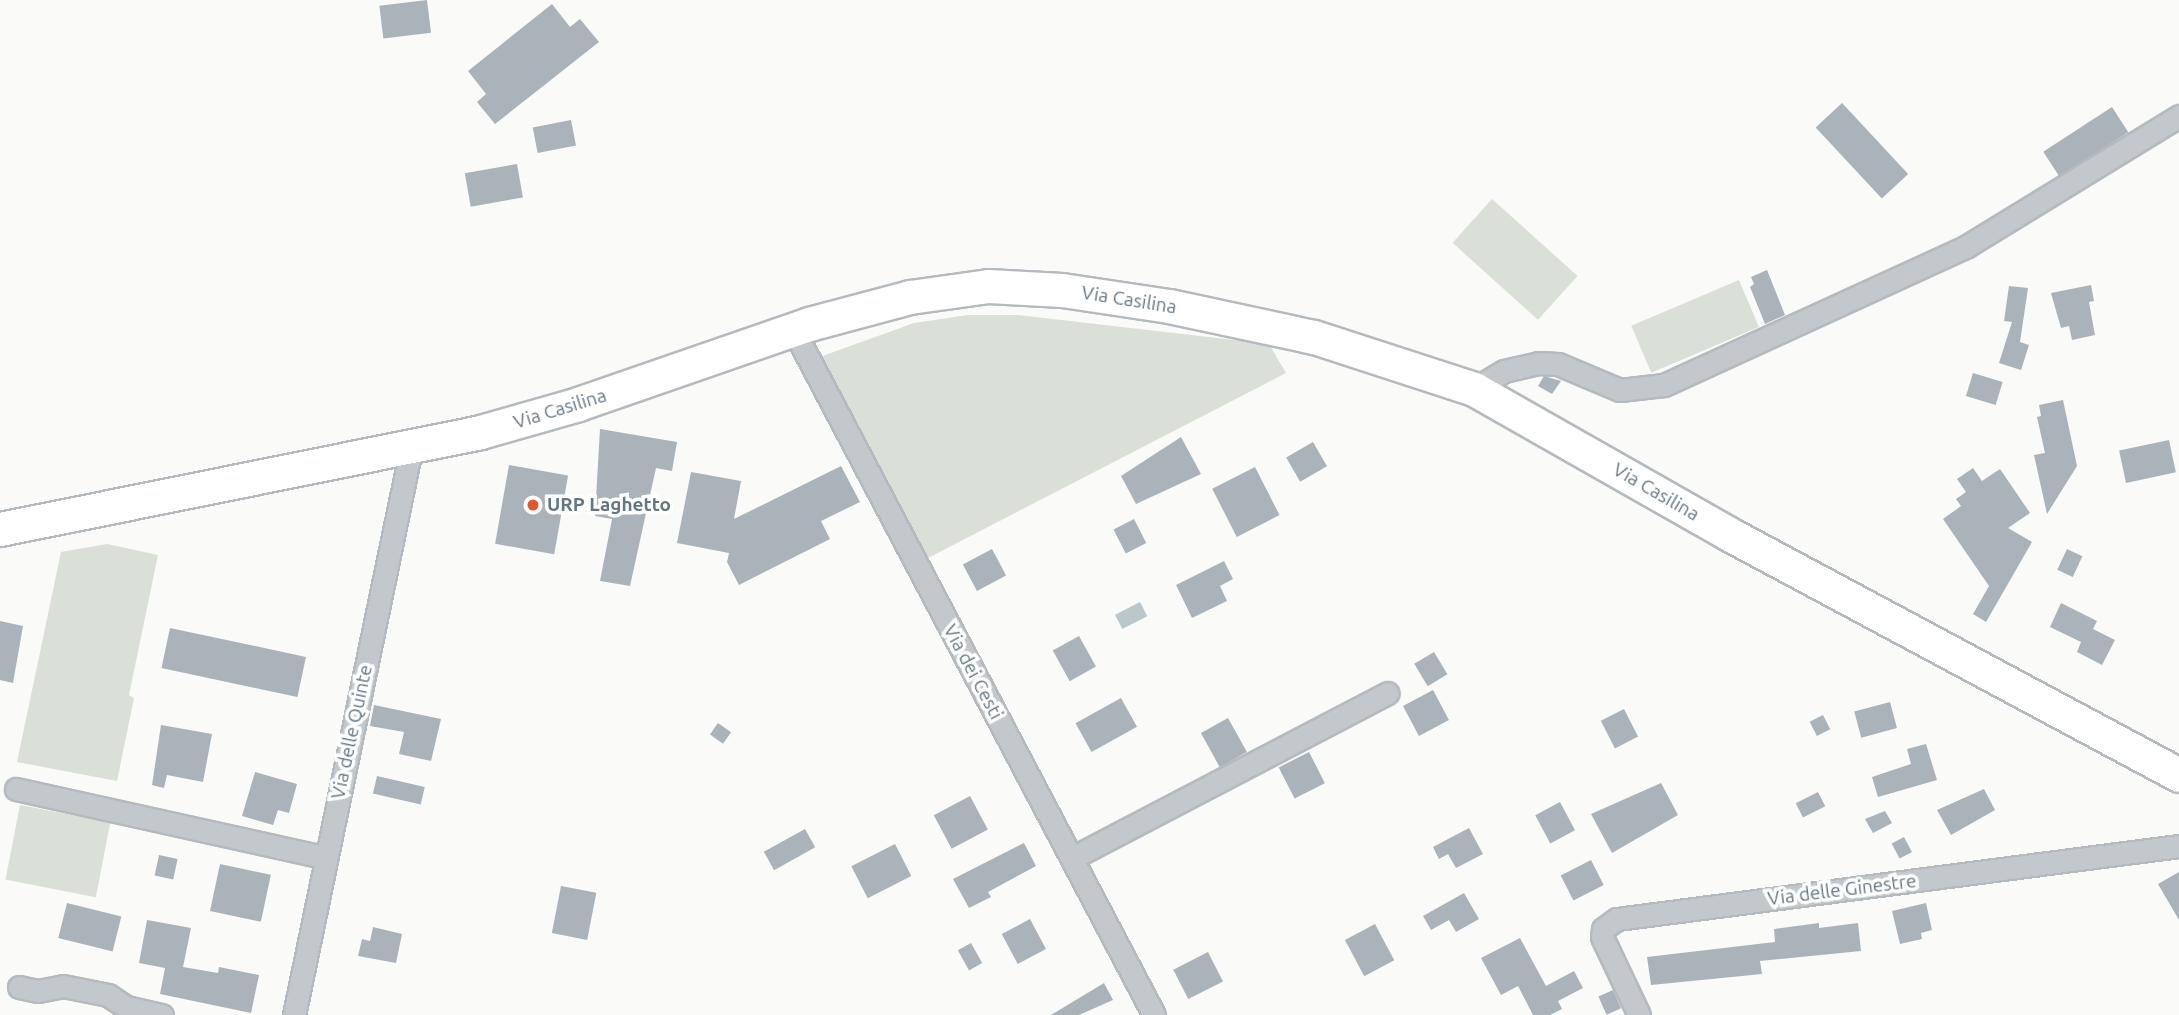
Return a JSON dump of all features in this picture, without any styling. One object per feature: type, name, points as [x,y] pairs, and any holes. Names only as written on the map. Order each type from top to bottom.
[{"type":"main road","name":"Via Casilina","points":[[0,529],[411,449],[566,408],[793,329],[949,290],[1046,288],[1260,325],[1381,356],[1475,389],[1729,534],[2179,775]]},
{"type":"street","points":[[1475,389],[1504,371],[1538,363],[1558,364],[1620,390],[1664,385],[1967,246],[2179,116]]},
{"type":"street","name":"Via dei Cesti","points":[[793,329],[1154,1015]]},
{"type":"street","name":"Via delle Quinte","points":[[294,1015],[411,449]]},
{"type":"street","points":[[1072,858],[1388,693]]},
{"type":"street","points":[[16,789],[327,859]]},
{"type":"street","name":"Via delle Ginestre","points":[[1639,1015],[1602,937],[1603,929],[1616,919],[2179,846]]},
{"type":"street","points":[[19,987],[86,990],[108,995],[126,1007],[162,1015]]},
{"type":"shaded area","points":[[1492,199],[1577,276],[1538,320],[1453,243]]},
{"type":"shaded area","points":[[1739,280],[1759,327],[1651,373],[1631,326]]},
{"type":"shaded area","points":[[968,315],[1018,315],[1269,344],[1286,373],[926,559],[817,358],[914,323]]},
{"type":"shaded area","points":[[107,544],[158,555],[129,695],[134,698],[117,781],[17,762],[61,552]]},
{"type":"shaded area","points":[[1140,602],[1147,616],[1122,629],[1115,615]]},
{"type":"shaded area","points":[[20,805],[110,823],[96,897],[5,880]]},
{"type":"building","points":[[427,0],[431,33],[383,39],[379,6]]},
{"type":"building","points":[[552,4],[570,27],[580,19],[599,42],[495,124],[477,102],[486,94],[468,71]]},
{"type":"building","points":[[1842,103],[1908,174],[1882,198],[1816,128]]},
{"type":"building","points":[[2112,107],[2128,132],[2060,177],[2043,152]]},
{"type":"building","points":[[571,120],[576,146],[538,153],[533,127]]},
{"type":"building","points":[[517,164],[523,197],[471,207],[465,173]]},
{"type":"building","points":[[1767,270],[1785,315],[1765,324],[1750,287],[1754,284],[1751,277]]},
{"type":"building","points":[[2091,285],[2094,301],[2089,302],[2095,335],[2072,340],[2069,326],[2061,328],[2051,293]]},
{"type":"building","points":[[2009,286],[2028,288],[2020,342],[2029,345],[2021,370],[1999,363],[2012,322],[2004,321]]},
{"type":"building","points":[[1973,373],[2003,382],[1996,405],[1966,396]]},
{"type":"building","points":[[1544,376],[1561,381],[1552,394],[1538,386]]},
{"type":"building","points":[[2063,400],[2077,466],[2047,514],[2034,455],[2045,453],[2037,417],[2041,416],[2039,405]]},
{"type":"building","points":[[600,429],[677,442],[672,471],[656,468],[630,586],[600,581],[612,519],[595,516]]},
{"type":"building","points":[[1181,437],[1201,474],[1136,504],[1121,476]]},
{"type":"building","points":[[2169,440],[2176,472],[2126,483],[2119,451]]},
{"type":"building","points":[[1313,442],[1327,466],[1300,482],[1286,458]]},
{"type":"building","name":"URP Laghetto","points":[[509,465],[568,475],[554,554],[495,544]]},
{"type":"building","points":[[841,466],[860,502],[821,521],[830,539],[739,585],[727,562],[729,553],[677,543],[691,472],[741,481],[734,519]]},
{"type":"building","points":[[1255,467],[1280,515],[1237,537],[1212,489]]},
{"type":"building","points":[[1973,468],[1982,481],[2000,469],[2030,513],[2008,528],[2032,542],[1986,622],[1973,614],[1989,586],[1943,519],[1961,506],[1956,499],[1966,492],[1957,479]]},
{"type":"building","points":[[1134,519],[1146,543],[1126,553],[1114,529]]},
{"type":"building","points":[[992,549],[1006,575],[977,591],[963,564]]},
{"type":"building","points":[[2067,549],[2082,556],[2073,577],[2057,570]]},
{"type":"building","points":[[1224,561],[1233,579],[1220,586],[1227,601],[1192,618],[1176,585]]},
{"type":"building","points":[[2061,603],[2097,621],[2093,629],[2115,640],[2102,665],[2077,652],[2081,642],[2050,627]]},
{"type":"building","points":[[0,621],[23,626],[13,683],[0,680]]},
{"type":"building","points":[[170,628],[306,657],[297,697],[161,668]]},
{"type":"building","points":[[1079,636],[1096,667],[1070,681],[1053,651]]},
{"type":"building","points":[[1434,652],[1447,674],[1428,686],[1414,664]]},
{"type":"building","points":[[1433,690],[1449,720],[1419,736],[1403,706]]},
{"type":"building","points":[[1121,698],[1137,727],[1092,752],[1076,723]]},
{"type":"building","points":[[1890,702],[1897,728],[1861,738],[1854,712]]},
{"type":"building","points":[[374,705],[441,719],[431,761],[399,754],[404,732],[370,726]]},
{"type":"building","points":[[1624,709],[1638,737],[1615,748],[1601,721]]},
{"type":"building","points":[[1823,715],[1830,729],[1817,736],[1810,722]]},
{"type":"building","points":[[1228,718],[1247,752],[1220,767],[1201,733]]},
{"type":"building","points":[[718,723],[731,732],[723,744],[710,734]]},
{"type":"building","points":[[161,725],[212,734],[203,782],[167,775],[164,788],[152,785]]},
{"type":"building","points":[[1926,744],[1937,780],[1878,797],[1872,777],[1911,764],[1907,749]]},
{"type":"building","points":[[1309,752],[1325,783],[1295,799],[1279,767]]},
{"type":"building","points":[[255,772],[297,784],[289,813],[278,810],[273,825],[242,816]]},
{"type":"building","points":[[377,776],[425,787],[421,805],[373,794]]},
{"type":"building","points":[[1661,783],[1678,815],[1612,853],[1591,814]]},
{"type":"building","points":[[1984,789],[1995,810],[1951,835],[1937,810]]},
{"type":"building","points":[[1818,792],[1825,806],[1803,818],[1796,803]]},
{"type":"building","points":[[970,796],[988,830],[952,849],[934,815]]},
{"type":"building","points":[[1560,802],[1575,830],[1550,843],[1535,815]]},
{"type":"building","points":[[1885,811],[1892,823],[1873,833],[1865,819]]},
{"type":"building","points":[[1469,828],[1483,854],[1456,868],[1448,854],[1439,859],[1433,847]]},
{"type":"building","points":[[805,829],[815,847],[774,870],[764,852]]},
{"type":"building","points":[[1904,837],[1912,852],[1900,859],[1892,844]]},
{"type":"building","points":[[1024,843],[1036,866],[988,892],[991,897],[969,908],[953,879]]},
{"type":"building","points":[[895,844],[911,876],[868,898],[851,866]]},
{"type":"building","points":[[159,855],[178,859],[173,879],[155,876]]},
{"type":"building","points":[[1591,860],[1604,885],[1573,900],[1561,875]]},
{"type":"building","points":[[220,864],[271,875],[261,922],[210,911]]},
{"type":"building","points":[[2179,872],[2179,920],[2158,884]]},
{"type":"building","points":[[561,886],[596,893],[587,940],[552,933]]},
{"type":"building","points":[[1464,893],[1479,919],[1456,932],[1449,920],[1431,930],[1423,916]]},
{"type":"building","points":[[67,903],[121,917],[113,951],[58,938]]},
{"type":"building","points":[[1926,903],[1932,930],[1921,933],[1922,939],[1900,944],[1892,911]]},
{"type":"building","points":[[1030,919],[1046,949],[1018,964],[1002,934]]},
{"type":"building","points":[[147,920],[191,928],[183,967],[218,973],[219,967],[259,975],[251,1013],[160,994],[165,968],[139,963]]},
{"type":"building","points":[[1819,923],[1819,928],[1858,923],[1861,951],[1760,961],[1762,974],[1651,985],[1647,957],[1775,942],[1774,929]]},
{"type":"building","points":[[1375,924],[1394,960],[1364,976],[1345,940]]},
{"type":"building","points":[[373,927],[402,934],[396,963],[358,956],[362,939],[370,941]]},
{"type":"building","points":[[1520,938],[1546,986],[1574,971],[1583,988],[1558,1001],[1562,1009],[1550,1015],[1533,1015],[1518,986],[1501,995],[1481,958]]},
{"type":"building","points":[[971,943],[982,963],[969,970],[958,950]]},
{"type":"building","points":[[1208,952],[1223,981],[1188,999],[1173,970]]},
{"type":"building","points":[[1104,983],[1113,1000],[1079,1015],[1051,1015]]},
{"type":"building","points":[[1613,990],[1621,1008],[1607,1015],[1598,997]]},
{"type":"place","name":"URP Laghetto","points":[[533,505]]}]
